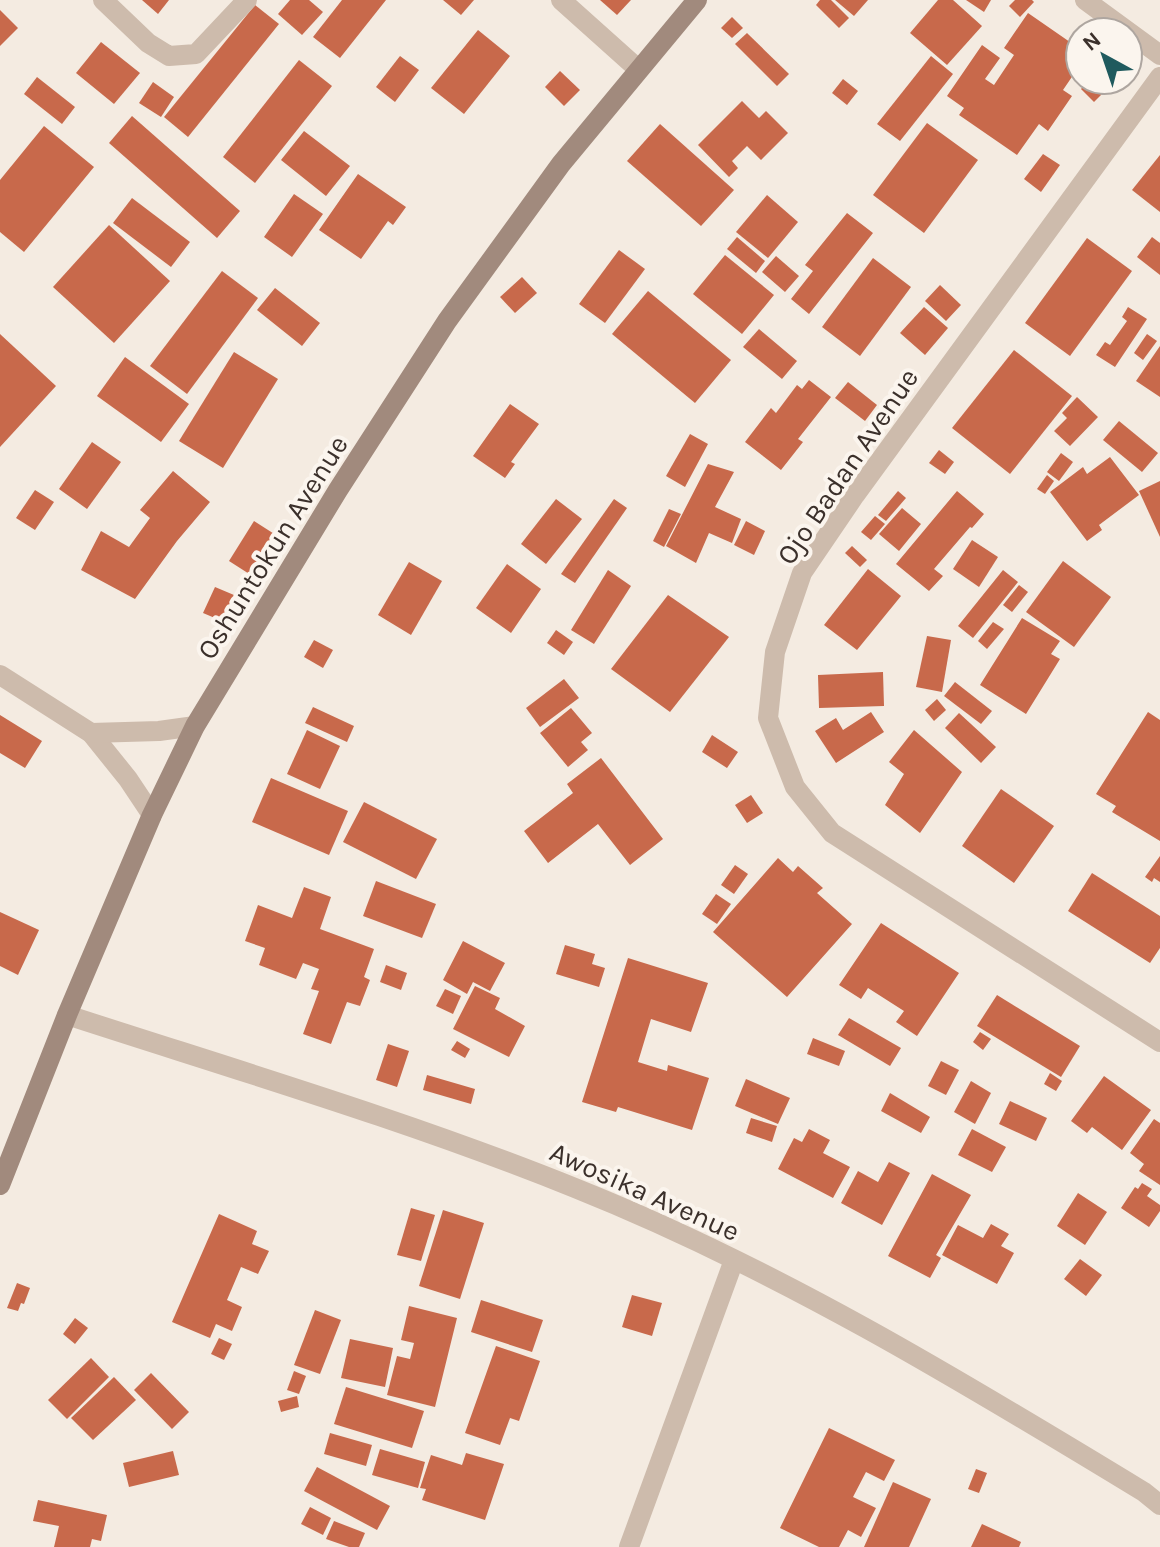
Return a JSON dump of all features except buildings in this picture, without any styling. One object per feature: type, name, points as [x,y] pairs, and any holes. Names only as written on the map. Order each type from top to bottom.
[{"type":"main road","name":"Oshuntokun Avenue","points":[[0,1185],[67,1015],[152,815],[195,726],[338,490],[447,321],[561,164],[697,0]]},
{"type":"street","points":[[103,0],[148,43],[169,56],[196,54],[247,0]]},
{"type":"street","points":[[561,0],[638,69]]},
{"type":"street","points":[[1085,0],[1160,55]]},
{"type":"street","name":"Ojo Badan Avenue","points":[[1160,77],[855,495],[802,573],[775,652],[768,718],[795,787],[832,833],[1160,1042]]},
{"type":"street","points":[[0,675],[91,733],[152,815]]},
{"type":"street","points":[[91,733],[159,731],[195,726]]},
{"type":"street","name":"Awosika Avenue","points":[[67,1015],[417,1129],[576,1188],[734,1260],[961,1380],[1144,1492],[1160,1505]]},
{"type":"street","points":[[629,1547],[734,1260]]}]
